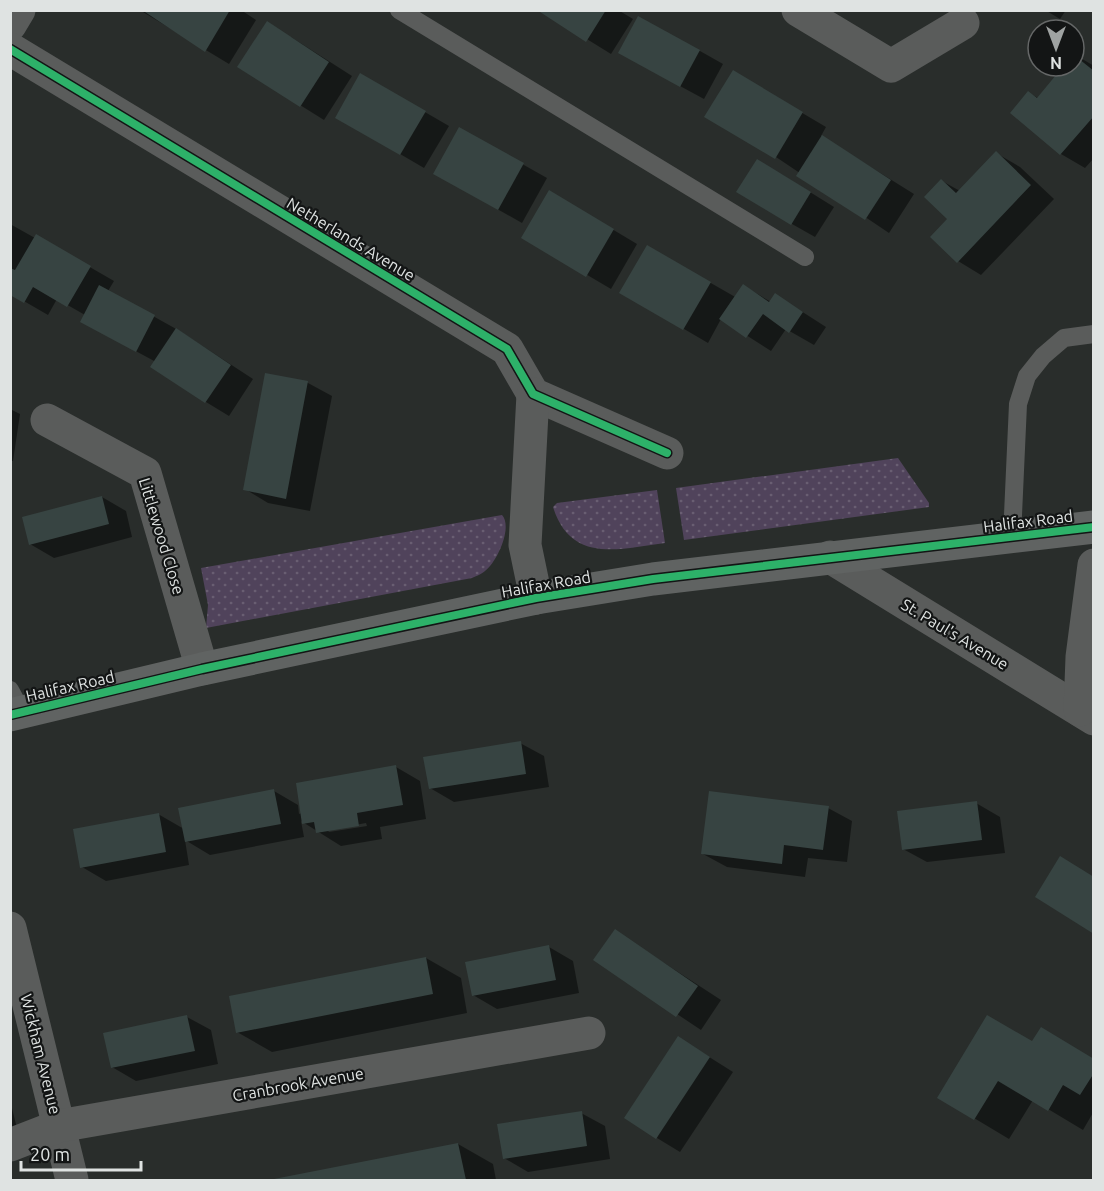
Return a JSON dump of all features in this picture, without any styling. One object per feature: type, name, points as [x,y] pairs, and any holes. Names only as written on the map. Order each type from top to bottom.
[{"type":"highway","name":"Halifax Road","points":[[14,705],[202,669],[536,598],[653,579],[1094,527]]},
{"type":"street","points":[[10,25],[19,10]]},
{"type":"street","points":[[798,10],[891,66],[963,23]]},
{"type":"street","name":"Netherlands Avenue","points":[[10,49],[507,349],[534,394]]},
{"type":"street","points":[[536,598],[525,545],[534,394],[667,453]]},
{"type":"street","name":"Littlewood Close","points":[[47,420],[145,473],[202,669]]},
{"type":"street","name":"St. Paul's Avenue","points":[[830,558],[1087,714]]},
{"type":"street","name":"St. Paul's Avenue","points":[[1087,714],[1082,657],[1094,565]]},
{"type":"street","name":"Wickham Avenue","points":[[10,928],[72,1180]]},
{"type":"street","name":"Cranbrook Avenue","points":[[10,1145],[59,1126],[589,1033]]},
{"type":"lane","points":[[399,10],[805,257]]},
{"type":"lane","points":[[1012,537],[1018,404],[1027,376],[1043,356],[1064,338],[1094,334]]},
{"type":"shaded area","points":[[898,458],[929,503],[929,507],[684,540],[676,488]]},
{"type":"shaded area","points":[[657,490],[665,543],[614,549],[598,549],[584,545],[572,538],[561,525],[553,507],[557,503]]},
{"type":"shaded area","points":[[502,515],[506,528],[499,552],[490,567],[472,578],[206,628],[208,605],[201,568]]},
{"type":"building","points":[[142,10],[230,10],[205,52]]},
{"type":"building","points":[[537,10],[606,10],[586,42]]},
{"type":"building","points":[[638,16],[700,50],[680,87],[618,53]]},
{"type":"building","points":[[267,21],[329,62],[300,107],[237,67]]},
{"type":"building","points":[[1086,65],[1094,71],[1094,116],[1060,155],[1010,113],[1028,91],[1037,98],[1054,78],[1086,78]]},
{"type":"building","points":[[733,70],[803,112],[775,159],[704,117]]},
{"type":"building","points":[[360,73],[426,111],[400,155],[335,118]]},
{"type":"building","points":[[459,127],[524,163],[498,210],[433,174]]},
{"type":"building","points":[[822,135],[891,180],[865,220],[796,176]]},
{"type":"building","points":[[996,151],[1031,185],[957,263],[930,237],[947,219],[924,197],[941,179],[956,193]]},
{"type":"building","points":[[757,159],[811,192],[791,225],[736,192]]},
{"type":"building","points":[[549,190],[614,229],[586,277],[521,238]]},
{"type":"building","points":[[36,234],[91,266],[67,307],[33,287],[24,303],[10,295],[10,268],[15,270]]},
{"type":"building","points":[[647,245],[711,282],[683,330],[619,293]]},
{"type":"building","points":[[743,284],[769,302],[775,293],[803,312],[789,333],[763,314],[746,338],[719,319]]},
{"type":"building","points":[[99,285],[155,315],[136,352],[80,322]]},
{"type":"building","points":[[176,328],[231,365],[205,403],[150,367]]},
{"type":"building","points":[[265,373],[308,381],[286,499],[243,490]]},
{"type":"building","points":[[102,496],[109,524],[29,545],[22,517]]},
{"type":"building","points":[[521,741],[526,774],[429,789],[423,757]]},
{"type":"building","points":[[396,765],[403,805],[357,813],[359,826],[316,833],[314,822],[302,824],[296,783]]},
{"type":"building","points":[[274,789],[281,824],[185,842],[178,808]]},
{"type":"building","points":[[709,791],[829,806],[823,850],[784,845],[782,864],[701,854]]},
{"type":"building","points":[[977,801],[982,840],[902,850],[897,811]]},
{"type":"building","points":[[159,813],[166,852],[80,868],[73,829]]},
{"type":"building","points":[[1060,856],[1094,877],[1094,934],[1035,897]]},
{"type":"building","points":[[615,929],[698,986],[676,1017],[593,960]]},
{"type":"building","points":[[549,945],[556,980],[472,996],[465,962]]},
{"type":"building","points":[[426,957],[433,994],[236,1033],[229,996]]},
{"type":"building","points":[[187,1015],[195,1051],[111,1068],[103,1033]]},
{"type":"building","points":[[987,1015],[1032,1041],[1041,1027],[1094,1059],[1094,1073],[1080,1095],[1063,1085],[1048,1111],[998,1081],[974,1120],[937,1098]]},
{"type":"building","points":[[678,1036],[710,1057],[656,1139],[624,1118]]},
{"type":"building","points":[[582,1111],[587,1146],[503,1159],[497,1124]]},
{"type":"building","points":[[458,1143],[466,1180],[274,1180],[274,1179]]},
{"type":"cycle path","points":[[10,49],[507,349],[533,394],[667,453]]},
{"type":"cycle path","points":[[10,715],[202,669],[536,598],[653,579],[1094,527]]}]
